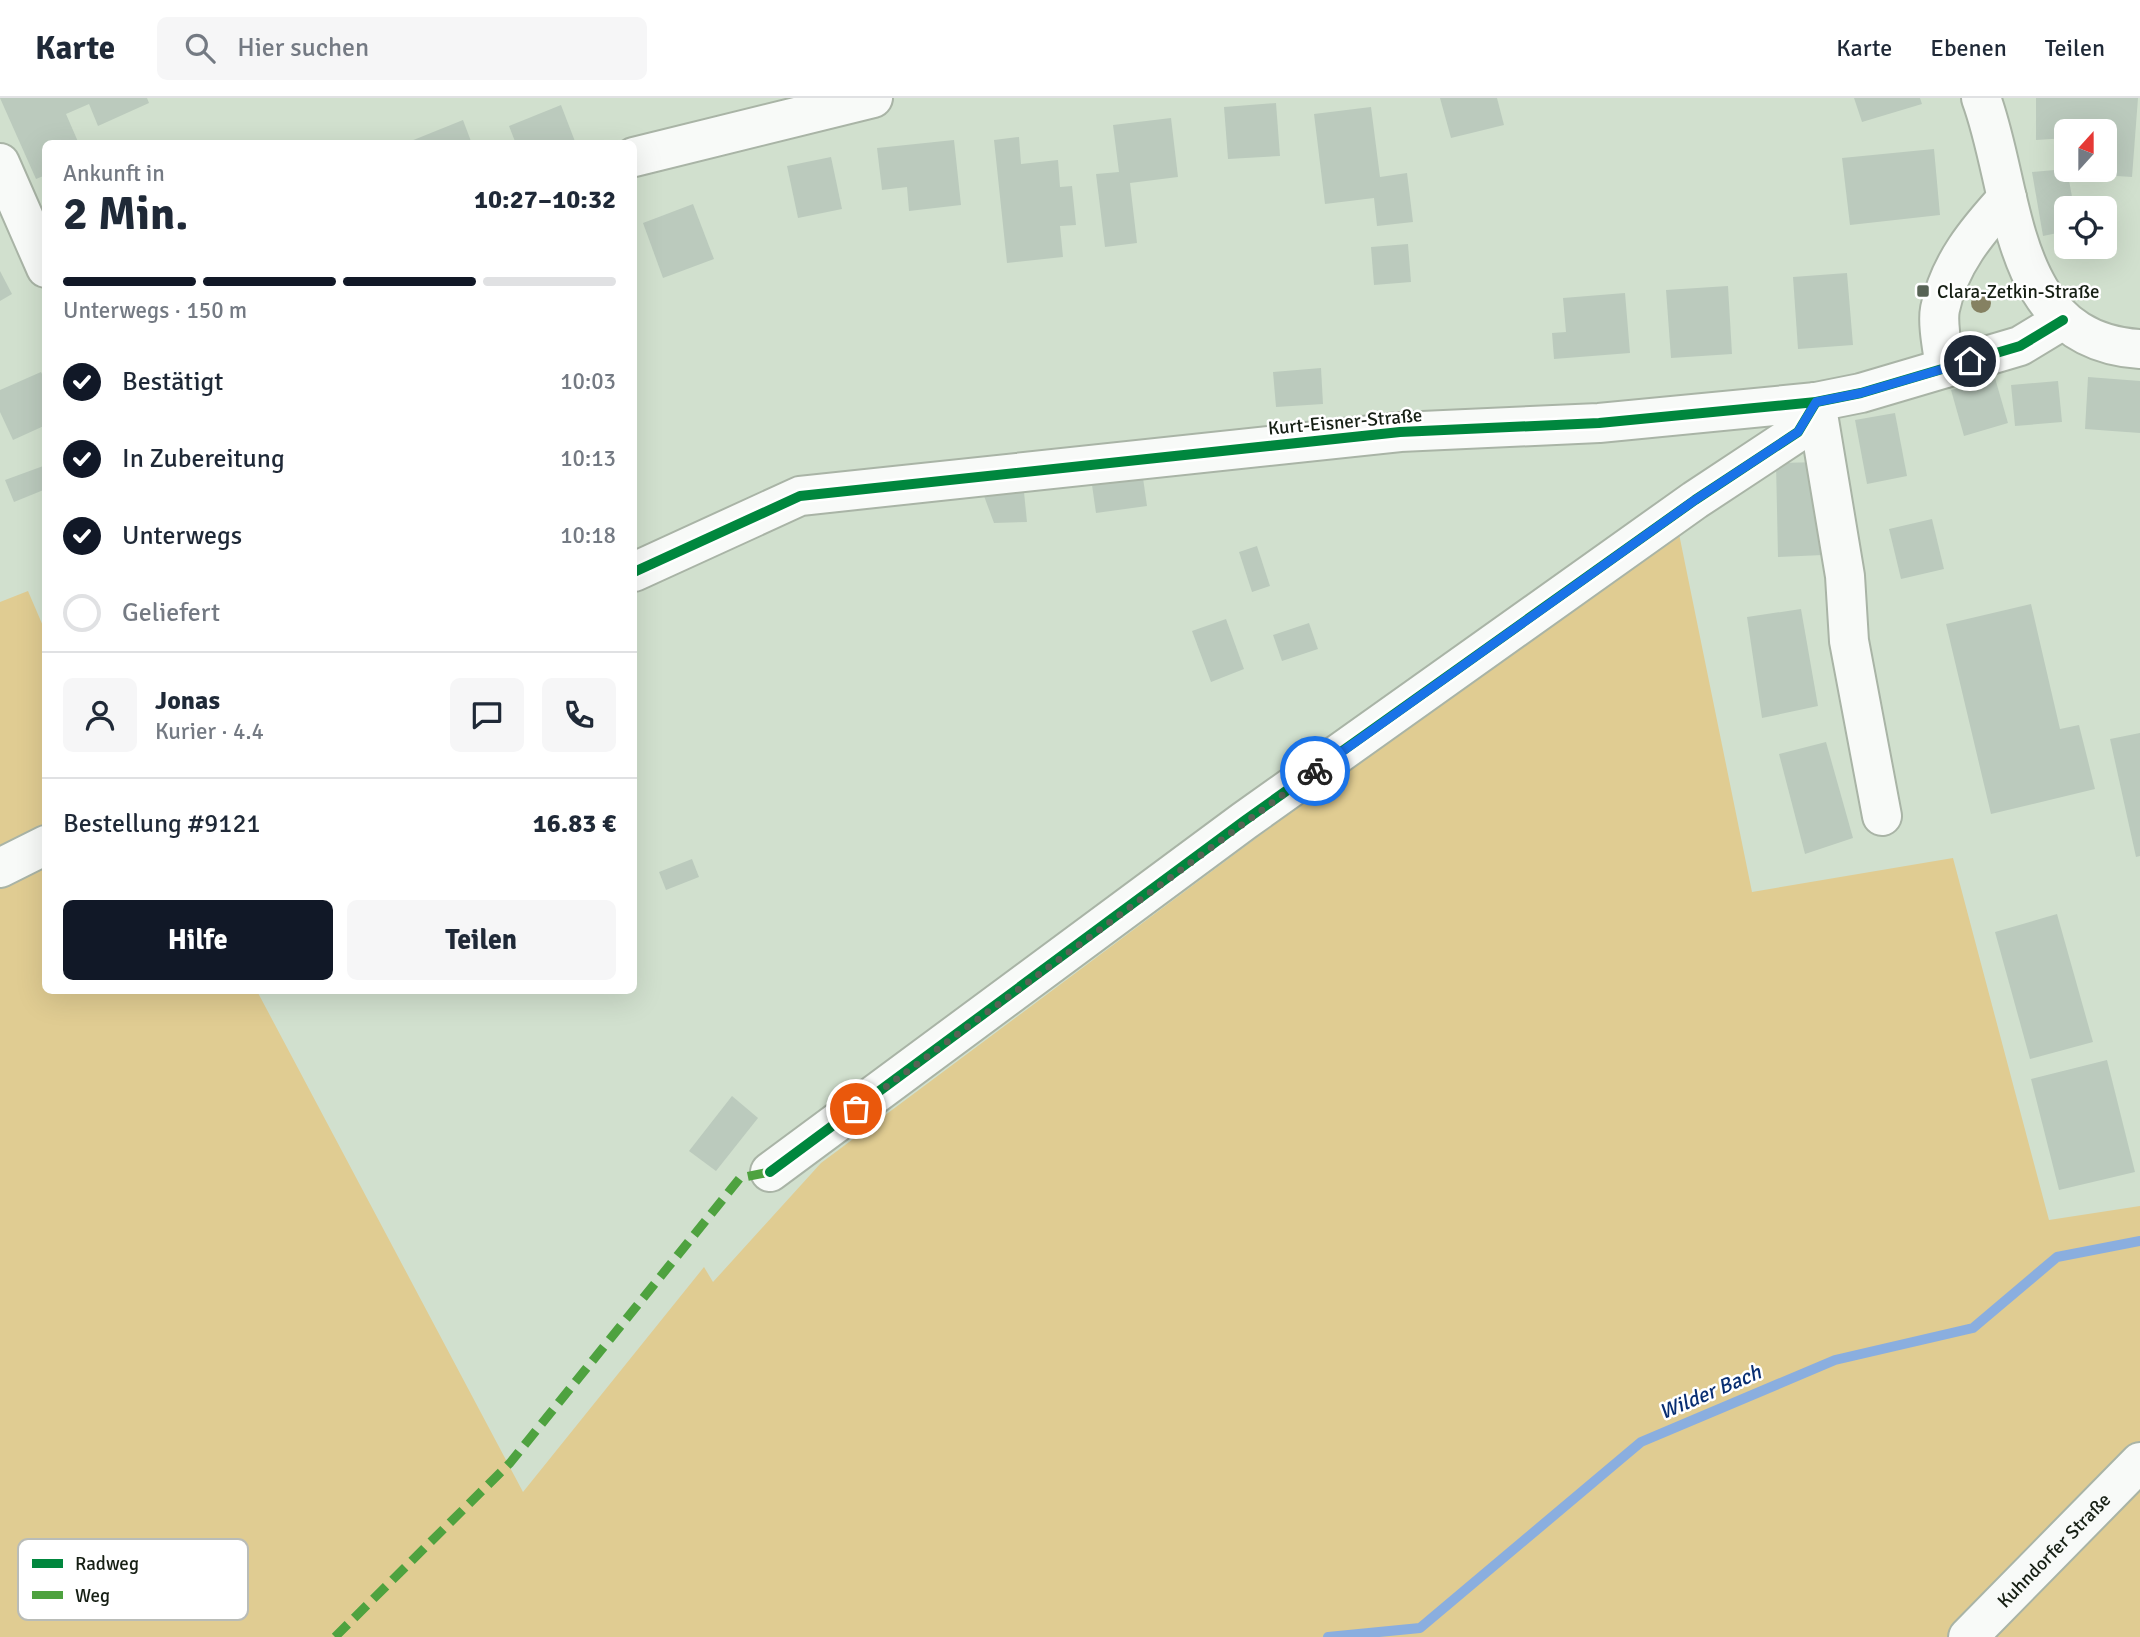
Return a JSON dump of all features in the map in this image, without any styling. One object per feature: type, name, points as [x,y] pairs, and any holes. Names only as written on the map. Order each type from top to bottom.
[{"type":"street","points":[[637,156],[873,98]]},
{"type":"street","points":[[1980,98],[1992,129],[2016,238],[2030,274],[2045,301],[2063,320],[2089,335],[2111,344],[2140,349]]},
{"type":"street","points":[[0,163],[42,259]]},
{"type":"street","points":[[1945,368],[1939,310],[1957,259],[1975,232],[2007,198]]},
{"type":"street","name":"Kurt-Eisner-Straße","points":[[637,571],[800,496],[1400,432],[1599,424],[1816,402],[1861,393],[2020,346],[2063,320]]},
{"type":"street","points":[[1816,402],[1845,576],[1849,641],[1882,816]]},
{"type":"street","points":[[770,1172],[1244,821],[1695,500],[1798,432],[1816,402]]},
{"type":"street","points":[[0,868],[42,847]]},
{"type":"street","name":"Kuhndorfer Straße","points":[[1968,1637],[2140,1462]]},
{"type":"shaded area","points":[[1677,524],[1752,892],[1953,858],[2049,1220],[2140,1206],[2140,1637],[0,1637],[0,602],[28,591],[42,624],[42,994],[259,994],[523,1492],[704,1267],[713,1282],[821,1163]]},
{"type":"building","points":[[0,98],[147,98],[149,103],[98,126],[89,104],[66,114],[77,140],[42,140],[42,177],[36,179]]},
{"type":"building","points":[[1440,98],[1497,98],[1504,125],[1451,138]]},
{"type":"building","points":[[1854,98],[1920,98],[1922,104],[1862,122]]},
{"type":"building","points":[[2036,98],[2138,98],[2132,177],[2118,176],[2118,119],[2054,119],[2054,139],[2036,140]]},
{"type":"building","points":[[1276,103],[1280,156],[1228,159],[1224,107]]},
{"type":"building","points":[[561,105],[574,140],[514,140],[509,126]]},
{"type":"building","points":[[1371,107],[1380,177],[1407,173],[1413,222],[1377,226],[1374,198],[1325,204],[1314,114]]},
{"type":"building","points":[[1171,118],[1178,177],[1130,183],[1137,243],[1105,247],[1096,174],[1119,172],[1113,125]]},
{"type":"building","points":[[463,120],[470,140],[413,140]]},
{"type":"building","points":[[1019,137],[1021,164],[1058,160],[1060,187],[1072,186],[1076,225],[1060,226],[1063,257],[1007,263],[994,140]]},
{"type":"building","points":[[954,140],[961,205],[909,211],[907,187],[882,190],[877,148]]},
{"type":"building","points":[[1934,149],[1940,215],[1850,225],[1842,158]]},
{"type":"building","points":[[831,157],[842,209],[798,218],[787,166]]},
{"type":"building","points":[[2054,170],[2054,182],[2069,182],[2072,196],[2054,196],[2054,234],[2043,236],[2032,172]]},
{"type":"building","points":[[693,204],[714,259],[663,278],[643,223]]},
{"type":"building","points":[[1408,244],[1411,282],[1374,285],[1371,247]]},
{"type":"building","points":[[0,271],[12,294],[0,301]]},
{"type":"building","points":[[1847,273],[1853,345],[1798,349],[1793,277]]},
{"type":"building","points":[[1728,286],[1732,354],[1671,358],[1666,290]]},
{"type":"building","points":[[1625,293],[1630,353],[1554,359],[1552,333],[1566,332],[1563,298]]},
{"type":"building","points":[[1321,368],[1323,404],[1276,407],[1273,372]]},
{"type":"building","points":[[41,372],[42,427],[13,440],[0,412],[0,390]]},
{"type":"building","points":[[2088,377],[2140,381],[2140,433],[2085,429]]},
{"type":"building","points":[[1995,378],[2008,423],[1964,436],[1951,390]]},
{"type":"building","points":[[2058,381],[2062,422],[2015,426],[2011,385]]},
{"type":"building","points":[[1895,413],[1907,476],[1867,484],[1855,420]]},
{"type":"building","points":[[1822,462],[1823,555],[1778,557],[1776,463]]},
{"type":"building","points":[[42,466],[42,491],[14,502],[5,480]]},
{"type":"building","points":[[1143,478],[1147,506],[1096,513],[1092,485]]},
{"type":"building","points":[[1024,492],[1027,522],[994,523],[984,496]]},
{"type":"building","points":[[1932,519],[1944,569],[1901,579],[1889,529]]},
{"type":"building","points":[[1257,546],[1270,586],[1252,592],[1239,552]]},
{"type":"building","points":[[2031,604],[2060,729],[2079,725],[2095,789],[1991,814],[1946,624]]},
{"type":"building","points":[[1801,609],[1818,706],[1762,718],[1747,617]]},
{"type":"building","points":[[1226,619],[1244,669],[1211,682],[1192,631]]},
{"type":"building","points":[[1309,623],[1318,649],[1282,661],[1273,635]]},
{"type":"building","points":[[2140,733],[2140,856],[2136,857],[2110,739]]},
{"type":"building","points":[[1826,742],[1853,838],[1805,854],[1779,754]]},
{"type":"building","points":[[692,859],[699,877],[666,890],[659,872]]},
{"type":"building","points":[[2057,914],[2093,1042],[2030,1059],[1995,932]]},
{"type":"building","points":[[2107,1060],[2135,1172],[2059,1190],[2031,1079]]},
{"type":"building","points":[[732,1096],[758,1118],[716,1171],[689,1151]]},
{"type":"waterway","name":"Wilder Bach","points":[[1328,1637],[1420,1628],[1641,1442],[1835,1360],[1973,1328],[2057,1257],[2140,1241]]},
{"type":"marked path","points":[[335,1637],[510,1463],[740,1178],[770,1172]]},
{"type":"cycle path","points":[[637,571],[800,496],[1400,432],[1599,423],[1816,402],[1861,393],[2020,346],[2063,320]]},
{"type":"cycle path","points":[[770,1172],[1244,821],[1695,500],[1798,432],[1816,402]]},
{"type":"way so far","points":[[856,1109],[1315,771]]},
{"type":"place","name":"Clara-Zetkin-Straße","points":[[1923,291]]},
{"type":"route","points":[[1315,771],[1695,500],[1798,432],[1816,402],[1861,393],[1970,361]]}]
